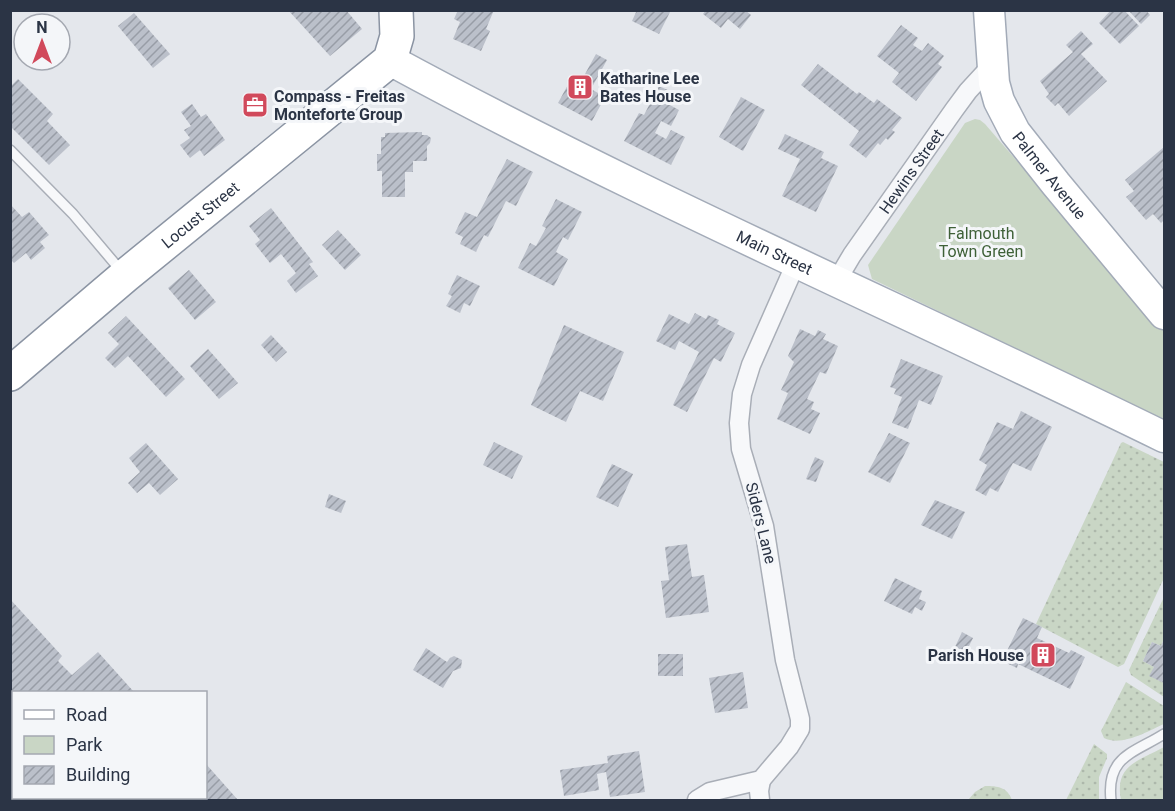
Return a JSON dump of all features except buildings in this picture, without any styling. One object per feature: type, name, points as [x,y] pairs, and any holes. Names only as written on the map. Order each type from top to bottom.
[{"type":"highway","points":[[390,60],[397,36],[396,10]]},
{"type":"highway","name":"Locust Street","points":[[10,374],[125,276],[390,60]]},
{"type":"main road","name":"Palmer Avenue","points":[[989,10],[991,66],[999,101],[1015,132],[1164,314]]},
{"type":"main road","name":"Main Street","points":[[390,60],[796,263],[1164,437]]},
{"type":"street","name":"Hewins Street","points":[[836,282],[852,255],[954,110],[991,66]]},
{"type":"street","name":"Siders Lane","points":[[760,780],[789,747],[800,729],[800,719],[785,660],[764,526],[741,449],[739,423],[742,394],[751,364],[796,263]]},
{"type":"street","points":[[697,801],[710,792],[760,780],[760,801]]},
{"type":"lane","points":[[10,150],[81,223],[125,276]]},
{"type":"lane","points":[[1111,801],[1110,788],[1113,773],[1122,758],[1164,734]]},
{"type":"green space","name":"Falmouth Town Green","points":[[975,119],[985,124],[1164,331],[1164,420],[872,279],[868,265],[965,123]]},
{"type":"green space","points":[[1123,442],[1164,462],[1164,578],[1124,664],[1118,667],[1036,624]]},
{"type":"green space","points":[[1164,597],[1164,639],[1161,646],[1152,642],[1143,661],[1154,667],[1150,676],[1164,683],[1164,697],[1131,675],[1129,670]]},
{"type":"green space","points":[[1126,682],[1164,706],[1164,724],[1143,734],[1119,741],[1104,738],[1101,731]]},
{"type":"green space","points":[[1094,744],[1107,754],[1099,777],[1099,800],[1066,800]]},
{"type":"green space","points":[[1164,747],[1164,800],[1121,800],[1121,778],[1125,771],[1138,760]]},
{"type":"green space","points":[[985,786],[1002,788],[1008,792],[1012,800],[968,800]]},
{"type":"place","name":"Katharine Lee Bates House","points":[[580,87]]},
{"type":"place","name":"Compass - Freitas Monteforte Group","points":[[255,105]]},
{"type":"place","name":"Parish House","points":[[1043,655]]}]
